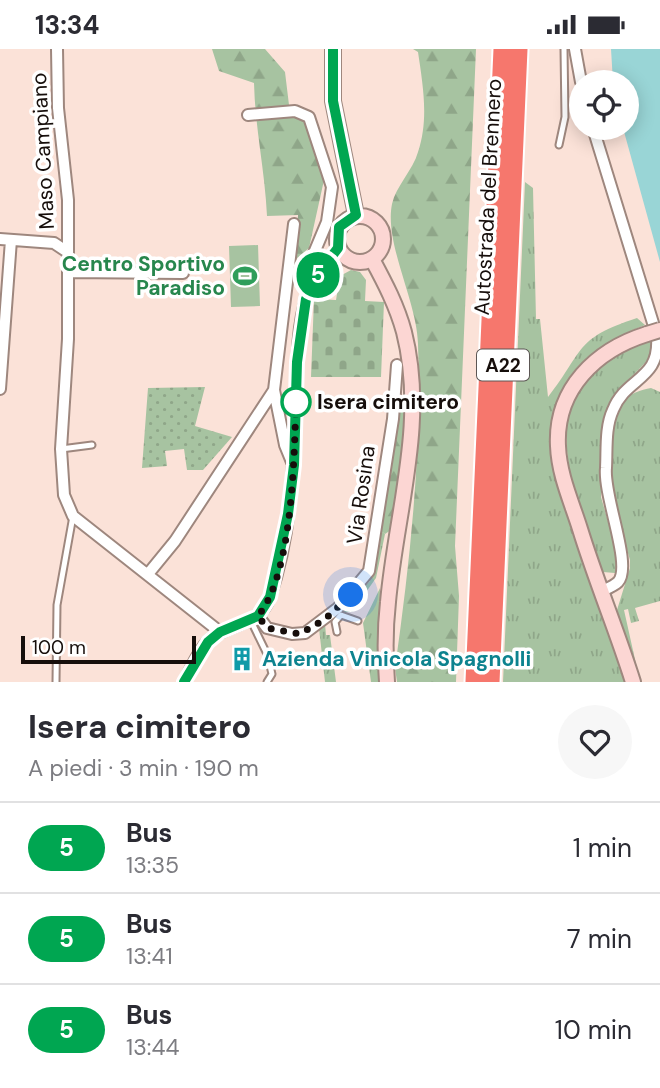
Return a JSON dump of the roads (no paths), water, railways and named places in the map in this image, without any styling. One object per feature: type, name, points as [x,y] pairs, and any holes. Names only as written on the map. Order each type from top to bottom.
[{"type":"highway","name":"Autostrada del Brennero","points":[[475,682],[503,49]]},
{"type":"highway","name":"Autostrada del Brennero","points":[[490,682],[518,49]]},
{"type":"main road","points":[[333,49],[333,101],[356,215]]},
{"type":"main road","points":[[356,215],[374,219],[383,235],[379,253],[372,259],[359,263],[346,258],[338,248],[339,227],[356,215]]},
{"type":"main road","points":[[372,259],[393,298],[404,331],[411,393],[412,436],[387,603],[387,682]]},
{"type":"main road","points":[[633,682],[600,592],[560,464],[560,421],[574,385],[586,369],[608,351],[654,331]]},
{"type":"street","name":"Maso Campiano","points":[[57,49],[58,108],[68,200],[68,339],[61,449],[64,495],[73,516]]},
{"type":"street","points":[[575,49],[579,70]]},
{"type":"street","points":[[184,682],[202,649],[220,632],[254,619],[270,597],[281,556],[294,465],[297,362],[309,265],[327,222],[332,187],[309,117],[295,111],[248,115]]},
{"type":"street","points":[[597,140],[659,355],[657,371],[626,389],[609,420],[605,480],[625,566],[617,583],[600,592]]},
{"type":"street","points":[[294,224],[274,390],[285,445],[294,465]]},
{"type":"street","points":[[0,389],[6,240],[54,243],[66,251]]},
{"type":"street","points":[[306,299],[322,269],[338,248]]},
{"type":"street","points":[[68,272],[183,273]]},
{"type":"street","name":"Via Rosina","points":[[254,619],[267,628],[292,634],[305,633],[338,608],[369,571],[393,419],[397,365]]},
{"type":"street","points":[[148,574],[199,505],[213,479],[274,390]]},
{"type":"street","points":[[73,516],[220,632]]},
{"type":"lane","points":[[559,145],[565,117],[564,49]]},
{"type":"lane","points":[[61,449],[92,445]]},
{"type":"lane","points":[[56,682],[57,605],[73,516]]},
{"type":"lane","points":[[337,632],[335,622],[341,615],[358,621]]},
{"type":"lane","points":[[254,619],[267,653],[274,682]]},
{"type":"lane","points":[[267,682],[272,674]]},
{"type":"water","points":[[611,49],[660,49],[660,262],[626,140],[639,140],[639,70],[612,70]]},
{"type":"place","name":"Centro Sportivo Paradiso","points":[[245,276]]},
{"type":"place","name":"Isera cimitero","points":[[296,402]]},
{"type":"place","name":"Azienda Vinicola Spagnolli","points":[[242,659]]}]
